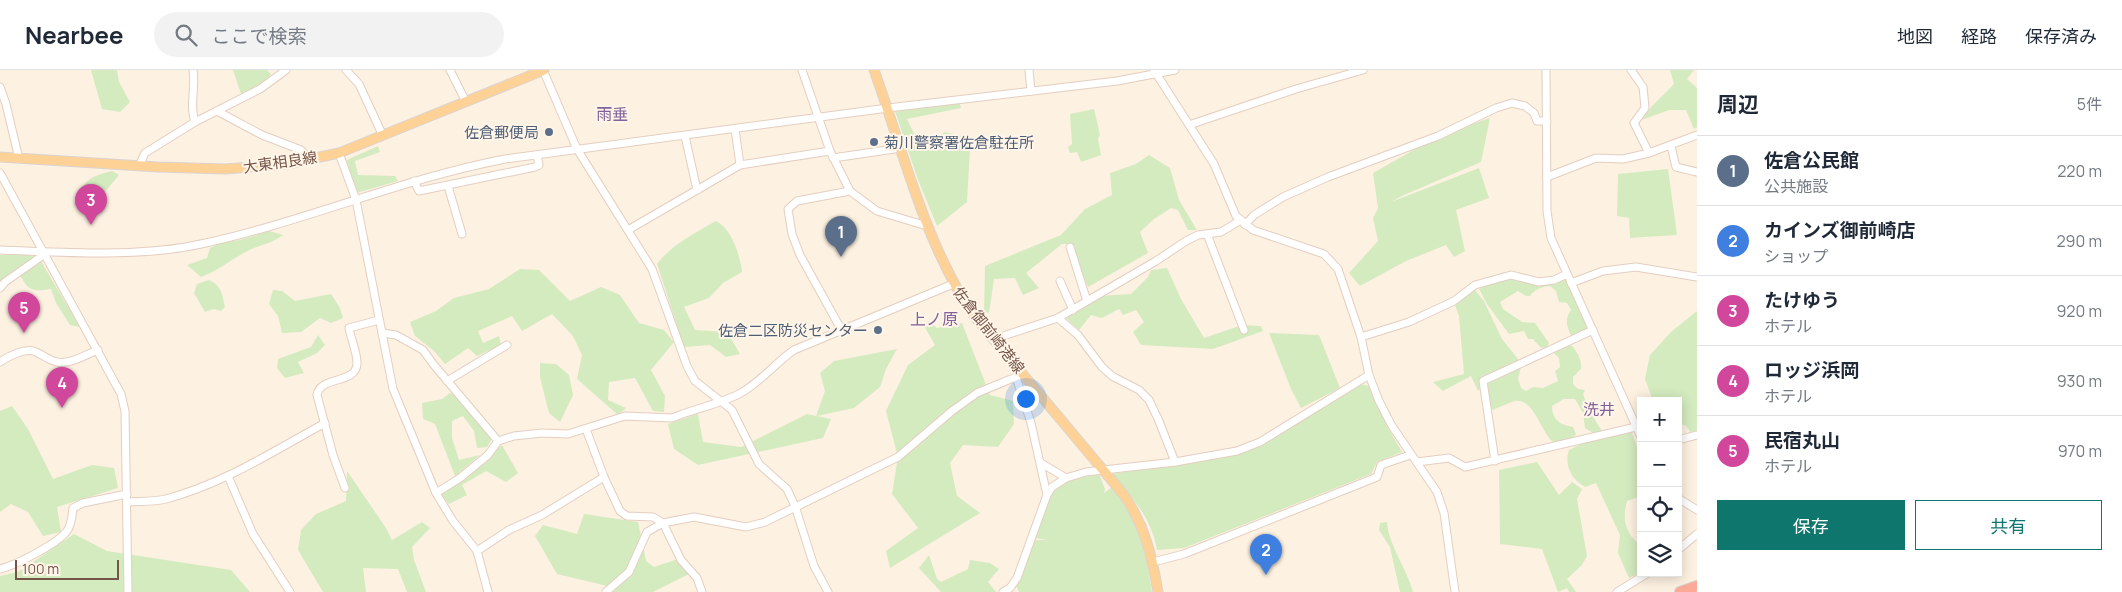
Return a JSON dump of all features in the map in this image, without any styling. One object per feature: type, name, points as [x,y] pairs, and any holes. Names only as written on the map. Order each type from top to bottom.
[{"type":"highway","points":[[1680,592],[1697,586]]},
{"type":"main road","name":"大東相良線","points":[[0,157],[139,166],[226,169],[310,160],[339,153],[543,70]]},
{"type":"main road","name":"佐倉御前崎港線","points":[[874,70],[927,226],[953,284],[974,316],[994,339],[1020,375],[1136,512],[1149,545],[1158,592]]},
{"type":"street","points":[[193,70],[196,84],[192,112],[195,122]]},
{"type":"street","points":[[139,166],[145,153],[195,122],[260,89],[286,70]]},
{"type":"street","points":[[346,70],[358,84],[383,136]]},
{"type":"street","points":[[450,70],[466,102]]},
{"type":"street","points":[[543,70],[577,149],[652,269],[687,366],[695,381],[732,410],[759,464],[787,488],[795,506],[814,566],[828,592]]},
{"type":"street","points":[[802,70],[832,154],[850,191],[877,211],[927,226]]},
{"type":"street","points":[[1029,70],[1031,91]]},
{"type":"street","points":[[0,250],[44,253],[132,251],[200,245],[356,200],[414,181],[471,166],[577,149],[1031,91],[1175,70]]},
{"type":"street","points":[[1189,125],[1296,89],[1363,70]]},
{"type":"street","points":[[1417,462],[1449,458],[1465,467],[1636,427],[1550,232],[1547,211],[1546,70]]},
{"type":"street","points":[[1632,70],[1643,88],[1646,108],[1634,123],[1649,153]]},
{"type":"street","points":[[1156,72],[1214,164],[1236,216],[1253,230],[1324,254],[1338,270],[1361,338],[1369,375],[1392,426],[1410,456],[1417,462],[1437,492],[1444,513],[1455,592]]},
{"type":"street","points":[[0,87],[19,159]]},
{"type":"street","points":[[994,339],[1058,318],[1198,235],[1229,229],[1243,223],[1283,197],[1386,153],[1438,136],[1496,108],[1512,103],[1524,106],[1534,113],[1537,121],[1546,120]]},
{"type":"street","points":[[217,111],[262,135],[301,150],[310,160]]},
{"type":"street","points":[[735,129],[740,165]]},
{"type":"street","points":[[685,136],[698,190]]},
{"type":"street","points":[[1548,177],[1596,158],[1623,159],[1649,153],[1697,136]]},
{"type":"street","points":[[1671,146],[1676,167],[1697,172]]},
{"type":"street","points":[[628,230],[740,165],[901,148]]},
{"type":"street","points":[[339,153],[356,200],[393,389],[436,493],[453,521],[477,551],[488,592]]},
{"type":"street","points":[[414,181],[419,191],[448,186],[535,167],[539,165],[537,155]]},
{"type":"street","points":[[0,173],[117,386],[125,411],[128,592]]},
{"type":"street","points":[[448,186],[462,234]]},
{"type":"street","points":[[842,331],[800,254],[792,234],[788,210],[797,201],[850,191]]},
{"type":"street","points":[[1207,234],[1244,330]]},
{"type":"street","points":[[1070,247],[1087,301]]},
{"type":"street","points":[[0,288],[5,282],[44,253]]},
{"type":"street","points":[[1571,283],[1604,270],[1636,266],[1697,277]]},
{"type":"street","points":[[1361,338],[1410,322],[1454,301],[1475,285],[1511,275],[1539,282],[1554,280],[1567,274]]},
{"type":"street","points":[[1060,281],[1073,310]]},
{"type":"street","points":[[436,493],[460,478],[488,455],[498,441],[514,436],[542,433],[568,434],[625,416],[672,418],[740,393],[794,350],[953,284]]},
{"type":"street","points":[[1058,318],[1078,335],[1102,367],[1112,376],[1139,390],[1148,400],[1159,421],[1175,462]]},
{"type":"street","points":[[345,488],[333,455],[317,395],[318,389],[352,375],[356,370],[357,361],[349,328],[379,320]]},
{"type":"street","points":[[1494,461],[1483,381],[1593,330]]},
{"type":"street","points":[[382,333],[396,335],[423,350],[498,441]]},
{"type":"street","points":[[447,381],[507,345]]},
{"type":"street","points":[[0,362],[8,356],[26,351],[34,351],[57,362],[65,362],[98,350]]},
{"type":"street","points":[[606,592],[629,572],[647,532],[663,524],[694,517],[746,527],[765,522],[898,457],[964,402],[977,394],[1020,375],[1041,463],[1040,471],[1047,495]]},
{"type":"street","points":[[1003,592],[1011,590],[1017,578],[1047,495],[1052,487],[1066,478],[1086,472],[1104,472],[1237,452],[1260,442],[1369,375]]},
{"type":"street","points":[[127,502],[164,499],[228,476],[325,423]]},
{"type":"street","points":[[586,428],[604,477],[620,511],[627,516],[652,517],[663,524],[682,560],[697,578],[702,592]]},
{"type":"street","points":[[1682,439],[1697,435]]},
{"type":"street","points":[[1153,562],[1184,554],[1378,477],[1381,466],[1410,456]]},
{"type":"street","points":[[1041,463],[1066,478]]},
{"type":"street","points":[[228,476],[253,534],[290,592]]},
{"type":"street","points":[[477,551],[509,530],[542,515],[604,477]]},
{"type":"street","points":[[0,569],[11,566],[34,554],[66,532],[71,524],[73,508],[83,503],[127,494]]},
{"type":"street","points":[[1682,501],[1697,510]]},
{"type":"street","points":[[1682,547],[1697,534]]},
{"type":"street","points":[[1617,592],[1641,577]]},
{"type":"green space","points":[[91,70],[117,70],[119,82],[130,102],[120,112],[102,109]]},
{"type":"green space","points":[[233,70],[267,70],[271,74],[266,81],[241,94]]},
{"type":"green space","points":[[1670,70],[1694,70],[1687,79],[1697,88],[1697,127],[1694,129],[1686,110],[1669,110],[1642,120],[1674,84]]},
{"type":"green space","points":[[959,101],[961,108],[907,119],[918,142],[934,140],[945,132],[962,136],[970,148],[967,202],[937,226],[917,177],[894,108]]},
{"type":"green space","points":[[1094,109],[1100,135],[1098,139],[1101,155],[1081,162],[1077,152],[1070,153],[1068,147],[1072,144],[1070,114]]},
{"type":"green space","points":[[1490,118],[1481,162],[1391,202],[1479,168],[1489,198],[1456,210],[1465,251],[1454,257],[1446,245],[1406,261],[1360,286],[1349,273],[1378,241],[1373,218],[1378,208],[1373,173],[1442,134]]},
{"type":"green space","points":[[378,146],[380,152],[355,161],[358,175],[395,176],[398,181],[356,193],[347,160]]},
{"type":"green space","points":[[1149,155],[1170,168],[1179,200],[1197,230],[1188,230],[1178,210],[1171,208],[1154,219],[1140,232],[1148,253],[1088,287],[1070,244],[1062,244],[1026,273],[1039,288],[1023,295],[1015,278],[994,279],[989,313],[984,312],[985,266],[1061,235],[1085,209],[1112,195],[1110,173],[1136,164]]},
{"type":"green space","points":[[1668,169],[1677,235],[1630,238],[1629,218],[1617,216],[1618,174]]},
{"type":"green space","points":[[112,171],[119,175],[100,196],[88,204],[74,205],[80,191],[87,182],[96,176]]},
{"type":"green space","points":[[716,221],[731,236],[742,272],[723,283],[709,298],[684,307],[695,330],[727,332],[740,354],[726,357],[710,345],[684,347],[657,264],[676,245]]},
{"type":"green space","points":[[269,231],[283,235],[247,251],[215,271],[201,277],[187,265],[207,258],[210,248],[223,242],[240,240]]},
{"type":"green space","points":[[23,253],[39,258],[80,327],[70,325],[56,303],[51,289],[37,290],[29,288],[17,269],[0,285],[0,255]]},
{"type":"green space","points":[[1167,268],[1181,299],[1204,338],[1242,325],[1261,326],[1263,331],[1213,349],[1141,345],[1133,332],[1144,322],[1136,310],[1123,315],[1119,309],[1102,318],[1091,315],[1079,330],[1065,317],[1099,296],[1131,294],[1148,277],[1151,270]]},
{"type":"green space","points":[[520,269],[539,270],[570,301],[601,287],[620,295],[639,323],[664,330],[674,342],[651,370],[665,396],[664,412],[653,411],[635,378],[609,382],[608,400],[626,408],[618,415],[577,379],[582,355],[573,336],[552,314],[522,331],[512,316],[478,331],[483,343],[499,336],[501,345],[477,356],[468,348],[445,364],[434,351],[415,336],[410,322],[436,311],[454,298],[489,289]]},
{"type":"green space","points":[[1567,275],[1594,329],[1581,338],[1571,336],[1567,320],[1571,310],[1567,303],[1559,302],[1556,291],[1550,286],[1539,289],[1530,296],[1526,296],[1518,291],[1500,302],[1503,309],[1522,322],[1535,323],[1549,343],[1547,347],[1541,348],[1533,339],[1528,339],[1524,331],[1509,334],[1487,304],[1479,289],[1506,277],[1539,282]]},
{"type":"green space","points":[[209,280],[217,285],[221,291],[225,307],[221,311],[214,309],[205,312],[194,293],[197,284]]},
{"type":"green space","points":[[1474,289],[1484,301],[1502,339],[1518,359],[1518,366],[1521,368],[1518,378],[1521,388],[1526,391],[1533,387],[1543,388],[1558,381],[1555,371],[1560,367],[1559,358],[1554,353],[1562,346],[1572,346],[1581,363],[1581,369],[1573,377],[1573,384],[1578,389],[1585,390],[1583,394],[1585,399],[1602,431],[1593,433],[1585,428],[1583,413],[1575,399],[1564,399],[1552,406],[1552,411],[1558,421],[1573,427],[1576,434],[1572,439],[1553,442],[1527,404],[1515,401],[1493,410],[1482,387],[1478,391],[1471,376],[1443,391],[1433,382],[1464,374],[1459,316],[1454,302]]},
{"type":"green space","points":[[273,290],[282,291],[295,301],[331,294],[340,308],[343,318],[331,323],[320,318],[301,332],[282,333],[278,316],[269,304]]},
{"type":"green space","points":[[1697,311],[1697,440],[1686,426],[1682,424],[1682,397],[1652,397],[1645,379],[1650,355],[1671,332]]},
{"type":"green space","points":[[929,321],[937,328],[962,323],[990,395],[1013,401],[1014,424],[998,447],[963,445],[950,463],[957,496],[980,513],[890,568],[886,551],[918,528],[892,494],[898,457],[886,411],[908,365],[935,345],[923,324]]},
{"type":"green space","points":[[1269,333],[1319,335],[1340,388],[1301,408],[1291,389]]},
{"type":"green space","points":[[318,335],[325,345],[317,353],[298,362],[304,373],[285,378],[277,368],[278,359],[311,347]]},
{"type":"green space","points":[[897,349],[886,369],[880,387],[854,408],[817,416],[831,419],[823,438],[698,465],[674,449],[668,424],[698,414],[703,442],[741,447],[807,414],[816,416],[825,391],[820,373],[834,361]]},
{"type":"green space","points":[[540,363],[556,364],[569,375],[573,395],[560,422],[549,413],[540,377]]},
{"type":"green space","points":[[1361,384],[1369,386],[1387,426],[1402,452],[1377,462],[1371,474],[1184,548],[1157,550],[1151,528],[1146,519],[1134,500],[1112,474],[1240,454]]},
{"type":"green space","points":[[450,393],[463,399],[491,440],[487,447],[477,448],[474,431],[463,416],[452,421],[452,438],[459,460],[480,455],[455,476],[435,424],[423,419],[422,403],[442,399]]},
{"type":"green space","points":[[12,406],[28,429],[53,479],[92,465],[114,468],[118,488],[57,507],[61,532],[43,536],[28,512],[11,504],[0,512],[0,411]]},
{"type":"green space","points":[[1617,433],[1632,433],[1637,447],[1637,497],[1627,501],[1625,514],[1628,531],[1637,542],[1637,575],[1629,578],[1618,553],[1620,535],[1596,483],[1585,487],[1580,484],[1572,476],[1568,466],[1569,450]]},
{"type":"green space","points":[[502,445],[518,473],[506,482],[486,471],[462,485],[467,495],[449,504],[440,494],[462,480]]},
{"type":"green space","points":[[1537,462],[1559,495],[1572,482],[1582,489],[1577,499],[1587,556],[1582,565],[1567,579],[1576,592],[1569,592],[1567,588],[1558,592],[1542,549],[1500,544],[1499,470]]},
{"type":"green space","points":[[347,471],[386,528],[392,540],[422,522],[430,528],[412,547],[414,560],[426,592],[407,592],[398,569],[363,568],[366,592],[323,592],[298,550],[301,530],[316,514],[346,501]]},
{"type":"green space","points":[[1099,474],[1105,489],[1104,493],[1112,487],[1122,499],[1136,524],[1144,548],[1152,592],[1019,592],[1016,585],[1034,540],[1047,540],[1035,538],[1050,495],[1067,480]]},
{"type":"green space","points":[[584,514],[638,522],[646,561],[654,567],[678,559],[691,573],[653,592],[612,592],[616,588],[557,574],[535,536],[543,525],[577,534]]},
{"type":"green space","points":[[1387,522],[1394,548],[1407,574],[1413,592],[1400,592],[1390,547],[1379,530],[1380,523]]},
{"type":"green space","points":[[74,534],[107,551],[231,570],[250,592],[0,592],[0,576],[18,572]]},
{"type":"green space","points":[[929,555],[937,579],[941,582],[968,569],[970,560],[990,563],[999,569],[988,582],[996,592],[941,592],[919,568]]},
{"type":"place","name":"佐倉郵便局","points":[[549,132]]},
{"type":"place","name":"菊川警察署佐倉駐在所","points":[[874,142]]},
{"type":"place","name":"たけゆう","points":[[91,225]]},
{"type":"place","name":"佐倉公民館","points":[[841,257]]},
{"type":"place","name":"佐倉二区防災センター","points":[[878,330]]},
{"type":"place","name":"民宿丸山","points":[[24,333]]},
{"type":"place","name":"ロッジ浜岡","points":[[62,408]]},
{"type":"place","name":"カインズ御前崎店","points":[[1266,575]]},
{"type":"district","name":"雨垂","points":[[612,114]]},
{"type":"district","name":"上ノ原","points":[[934,319]]},
{"type":"district","name":"洗井","points":[[1599,409]]}]
